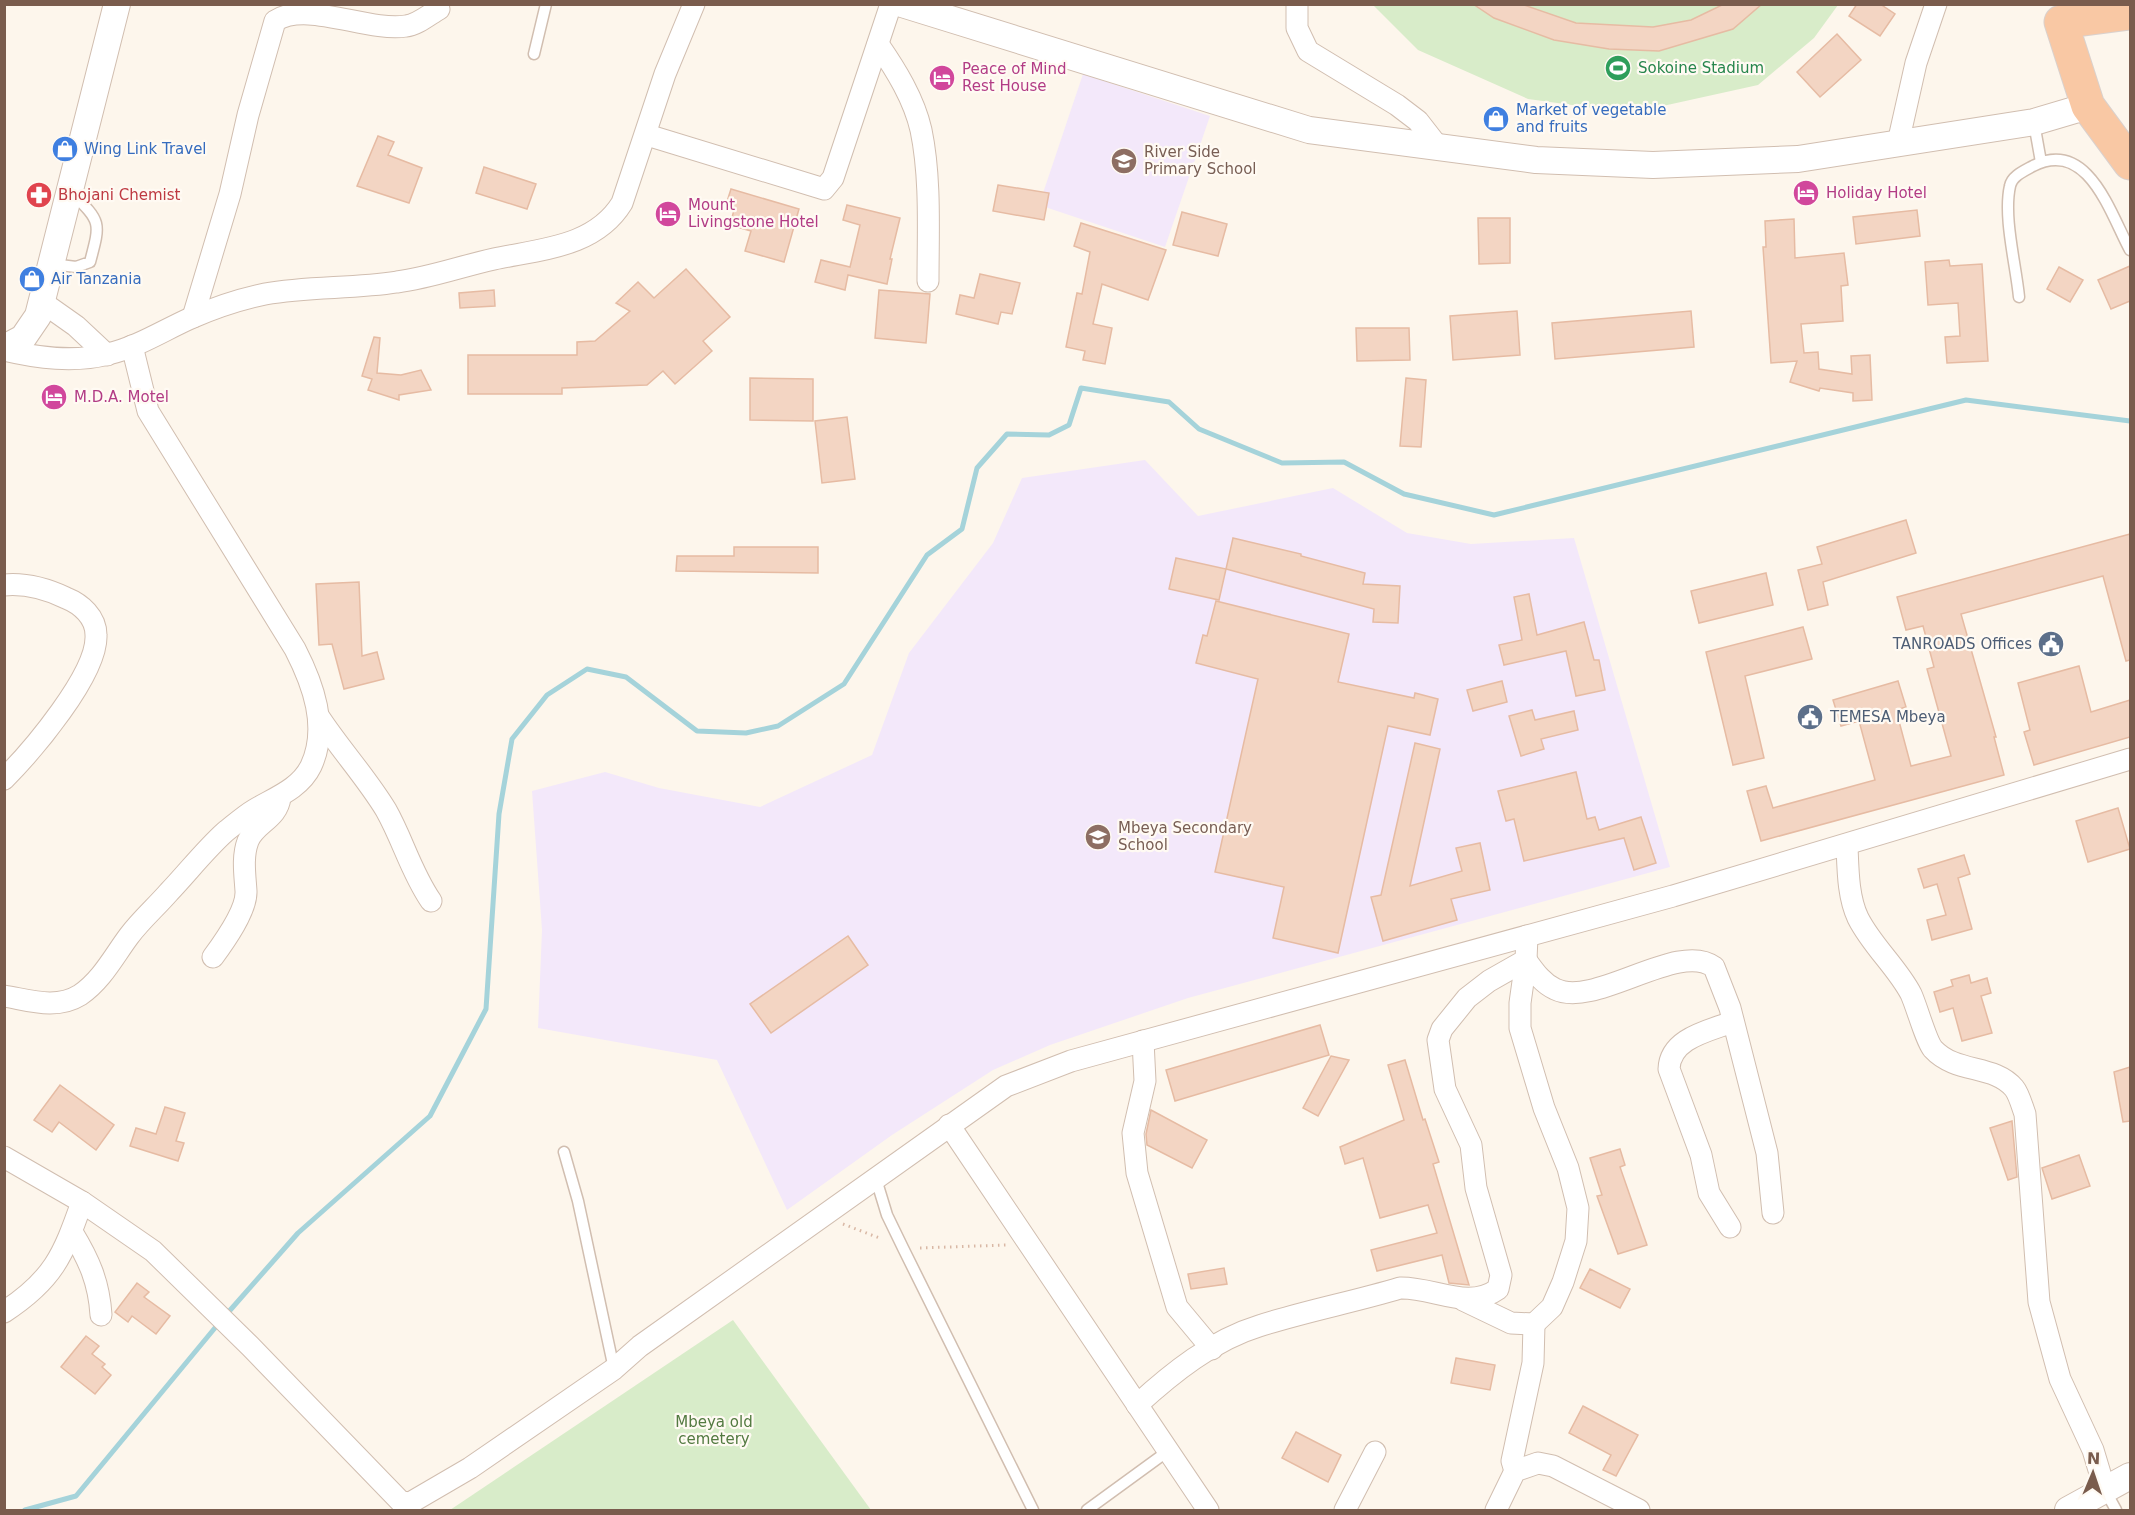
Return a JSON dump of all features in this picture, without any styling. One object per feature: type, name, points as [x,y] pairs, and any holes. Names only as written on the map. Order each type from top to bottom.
[{"type":"highway","points":[[2130,13],[2061,22],[2088,106],[2130,163]]},
{"type":"street","points":[[4,349],[23,338],[31,329],[42,302],[117,4]]},
{"type":"street","points":[[4,349],[34,357],[75,359],[106,355],[132,346],[193,317],[265,294],[398,282],[558,247],[601,229],[612,219],[622,203],[647,135],[665,74],[694,4]]},
{"type":"street","points":[[647,135],[824,189],[833,178],[891,4]]},
{"type":"street","points":[[902,4],[1309,130],[1536,160],[1653,165],[1798,159],[2034,122],[2088,106]]},
{"type":"street","points":[[1297,4],[1297,28],[1308,51],[1397,105],[1418,121],[1439,148]]},
{"type":"street","points":[[1898,143],[1916,63],[1936,4]]},
{"type":"street","points":[[193,317],[203,275],[230,194],[248,115],[275,21],[283,14],[306,12],[379,25],[408,26],[439,9]]},
{"type":"street","points":[[878,44],[906,90],[921,130],[927,201],[928,281]]},
{"type":"street","points":[[42,302],[76,326],[106,355]]},
{"type":"street","points":[[4,996],[38,1003],[57,1003],[79,996],[103,974],[130,934],[225,833],[251,811],[280,797],[310,769],[316,752],[319,717],[311,679],[295,649],[148,411],[132,346]]},
{"type":"street","points":[[4,585],[28,586],[58,594],[80,604],[92,621],[96,634],[92,654],[76,689],[27,756],[4,779]]},
{"type":"street","points":[[319,717],[340,750],[364,777],[387,812],[415,877],[431,901]]},
{"type":"street","points":[[4,1156],[82,1202],[153,1251],[250,1346],[401,1506],[415,1501],[470,1468],[614,1369],[640,1346],[1006,1086],[1071,1061],[1846,846],[2130,759]]},
{"type":"street","points":[[213,957],[227,938],[241,908],[246,891],[245,850],[249,838],[276,812],[280,797]]},
{"type":"street","points":[[1846,846],[1850,893],[1858,917],[1878,948],[1902,977],[1915,1002],[1932,1048],[1953,1065],[1987,1071],[2014,1088],[2025,1114],[2039,1302],[2060,1379],[2093,1450],[2110,1500]]},
{"type":"street","points":[[1496,1510],[1515,1471],[1512,1461],[1528,1389],[1534,1324],[1552,1307],[1563,1282],[1575,1241],[1578,1208],[1568,1168],[1544,1108],[1520,1028],[1520,1003],[1527,936]]},
{"type":"street","points":[[1526,960],[1547,985],[1565,993],[1591,991],[1678,963],[1709,964],[1718,974],[1767,1153],[1773,1213]]},
{"type":"street","points":[[1463,1300],[1498,1289],[1501,1275],[1476,1188],[1471,1145],[1445,1089],[1438,1040],[1443,1029],[1467,998],[1489,981],[1526,960]]},
{"type":"street","points":[[1730,1227],[1709,1193],[1701,1155],[1669,1069],[1669,1058],[1675,1049],[1692,1037],[1732,1022]]},
{"type":"street","points":[[1143,1041],[1145,1081],[1133,1133],[1137,1173],[1177,1307],[1212,1349]]},
{"type":"street","points":[[949,1125],[1208,1510]]},
{"type":"street","points":[[4,1312],[46,1279],[72,1232],[82,1202]]},
{"type":"street","points":[[72,1232],[90,1262],[100,1289],[101,1315]]},
{"type":"street","points":[[1137,1405],[1170,1375],[1212,1349],[1258,1326],[1400,1288],[1421,1288],[1463,1300],[1512,1323],[1534,1324]]},
{"type":"street","points":[[1345,1510],[1375,1452]]},
{"type":"street","points":[[1515,1471],[1538,1463],[1553,1466],[1638,1510]]},
{"type":"street","points":[[2068,1510],[2110,1500],[2130,1476]]},
{"type":"lane","points":[[534,54],[546,4]]},
{"type":"lane","points":[[2034,122],[2041,162]]},
{"type":"lane","points":[[2019,297],[2008,203],[2010,183],[2018,174],[2041,162],[2057,159],[2074,162],[2090,176],[2130,250]]},
{"type":"lane","points":[[52,264],[76,267],[90,262],[98,232],[95,216],[70,191]]},
{"type":"lane","points":[[564,1152],[578,1201],[614,1369]]},
{"type":"lane","points":[[876,1179],[887,1215],[1033,1510]]},
{"type":"lane","points":[[1087,1510],[1168,1451]]},
{"type":"path","points":[[826,1215],[902,1246],[951,1249],[1027,1242]]},
{"type":"shaded area","name":"River Side Primary School","points":[[1083,74],[1210,116],[1165,247],[1039,205]]},
{"type":"shaded area","name":"Mbeya Secondary School","points":[[1145,460],[1198,516],[1333,488],[1407,533],[1471,544],[1574,538],[1670,867],[1188,998],[1050,1045],[993,1070],[892,1135],[787,1210],[717,1060],[538,1028],[542,930],[532,791],[605,772],[659,788],[760,807],[872,755],[909,653],[993,543],[1022,478]]},
{"type":"green space","name":"Sokoine Stadium","points":[[1373,5],[1838,5],[1814,38],[1758,85],[1631,113],[1528,99],[1418,50]]},
{"type":"green space","name":"Mbeya old cemetery","points":[[733,1320],[871,1510],[450,1510]]},
{"type":"building","points":[[1473,4],[1521,4],[1576,23],[1653,27],[1691,20],[1724,4],[1762,4],[1733,29],[1659,51],[1609,49],[1554,40],[1494,18]]},
{"type":"building","points":[[1857,4],[1880,4],[1895,14],[1880,36],[1849,16]]},
{"type":"building","points":[[1837,34],[1861,60],[1820,97],[1797,72]]},
{"type":"building","points":[[378,136],[394,142],[388,155],[422,168],[409,203],[357,186]]},
{"type":"building","points":[[484,167],[536,184],[527,209],[476,193]]},
{"type":"building","points":[[998,185],[1049,193],[1044,220],[993,211]]},
{"type":"building","points":[[731,189],[799,209],[784,262],[745,251],[751,231],[730,225],[734,210],[725,208]]},
{"type":"building","points":[[847,205],[900,218],[890,259],[892,259],[887,284],[848,275],[845,290],[815,282],[821,260],[850,267],[860,225],[843,220]]},
{"type":"building","points":[[1917,210],[1920,236],[1856,244],[1853,217]]},
{"type":"building","points":[[1182,212],[1227,224],[1218,256],[1173,245]]},
{"type":"building","points":[[1478,218],[1510,218],[1510,263],[1479,264]]},
{"type":"building","points":[[1794,219],[1795,258],[1844,253],[1848,285],[1841,286],[1843,321],[1801,324],[1804,353],[1818,352],[1819,369],[1852,374],[1851,356],[1870,355],[1872,400],[1853,401],[1853,393],[1820,388],[1819,391],[1790,382],[1797,361],[1771,363],[1763,247],[1766,247],[1765,221]]},
{"type":"building","points":[[1081,223],[1166,250],[1148,300],[1102,284],[1093,324],[1112,328],[1105,364],[1083,360],[1085,351],[1066,347],[1077,293],[1082,294],[1090,252],[1074,246]]},
{"type":"building","points":[[1949,260],[1950,266],[1982,264],[1988,361],[1947,363],[1945,337],[1960,336],[1958,303],[1928,305],[1925,262]]},
{"type":"building","points":[[2130,266],[2130,301],[2111,309],[2098,280]]},
{"type":"building","points":[[2059,267],[2083,280],[2070,302],[2047,289]]},
{"type":"building","points":[[686,269],[730,317],[703,341],[712,351],[675,384],[663,371],[647,385],[562,388],[562,394],[468,394],[468,355],[577,355],[577,342],[595,341],[630,311],[616,303],[638,282],[654,298]]},
{"type":"building","points":[[980,274],[1020,283],[1012,314],[1001,312],[998,324],[956,314],[960,295],[974,298]]},
{"type":"building","points":[[494,290],[495,306],[460,308],[459,293]]},
{"type":"building","points":[[879,290],[930,294],[926,343],[875,338]]},
{"type":"building","points":[[1517,311],[1520,355],[1453,360],[1450,316]]},
{"type":"building","points":[[1691,311],[1694,347],[1555,359],[1552,323]]},
{"type":"building","points":[[1356,328],[1409,328],[1410,360],[1357,361]]},
{"type":"building","points":[[374,337],[380,338],[377,373],[401,375],[421,370],[431,390],[399,395],[399,400],[368,390],[372,379],[362,376]]},
{"type":"building","points":[[750,378],[813,379],[813,421],[750,420]]},
{"type":"building","points":[[1406,378],[1426,380],[1421,447],[1400,446]]},
{"type":"building","points":[[847,417],[855,479],[822,483],[815,421]]},
{"type":"building","points":[[1906,520],[1916,553],[1823,582],[1828,605],[1808,610],[1798,570],[1822,564],[1817,547]]},
{"type":"building","points":[[2130,534],[2130,660],[2126,661],[2103,576],[1961,614],[1996,737],[1994,737],[2004,775],[1761,841],[1747,791],[1766,786],[1773,808],[1875,780],[1859,721],[1841,726],[1833,700],[1898,681],[1906,707],[1896,710],[1911,766],[1951,756],[1927,669],[1934,667],[1923,626],[1906,630],[1897,597]]},
{"type":"building","points":[[1233,538],[1301,554],[1301,556],[1365,573],[1363,584],[1400,586],[1398,623],[1373,622],[1374,609],[1226,569]]},
{"type":"building","points":[[734,547],[818,547],[818,573],[676,571],[677,556],[734,556]]},
{"type":"building","points":[[1176,558],[1226,569],[1219,600],[1169,589]]},
{"type":"building","points":[[1766,573],[1773,605],[1699,623],[1691,591]]},
{"type":"building","points":[[359,582],[362,656],[377,652],[384,679],[344,689],[332,644],[319,645],[316,584]]},
{"type":"building","points":[[1529,594],[1537,635],[1584,622],[1594,660],[1599,660],[1605,690],[1576,696],[1566,651],[1504,665],[1499,645],[1522,640],[1514,597]]},
{"type":"building","points":[[1216,601],[1349,634],[1338,682],[1414,698],[1415,693],[1438,699],[1430,735],[1388,726],[1338,953],[1273,938],[1284,887],[1215,872],[1258,679],[1196,663],[1203,635],[1207,636]]},
{"type":"building","points":[[1803,627],[1812,659],[1745,676],[1764,758],[1733,765],[1706,652]]},
{"type":"building","points":[[2079,666],[2091,712],[2130,700],[2130,737],[2034,765],[2024,732],[2030,730],[2018,683]]},
{"type":"building","points":[[1502,681],[1507,702],[1473,711],[1467,690]]},
{"type":"building","points":[[1532,710],[1535,720],[1574,711],[1578,730],[1541,739],[1544,749],[1521,756],[1509,716]]},
{"type":"building","points":[[1415,743],[1440,749],[1410,886],[1462,871],[1456,848],[1480,843],[1490,890],[1451,899],[1457,920],[1383,941],[1371,897],[1381,895]]},
{"type":"building","points":[[1576,772],[1587,819],[1595,817],[1599,830],[1641,817],[1656,863],[1634,870],[1624,838],[1524,861],[1514,819],[1506,821],[1498,791]]},
{"type":"building","points":[[2118,808],[2130,849],[2088,862],[2076,821]]},
{"type":"building","points":[[1964,855],[1970,874],[1958,878],[1972,929],[1932,940],[1927,920],[1946,915],[1937,884],[1924,888],[1918,869]]},
{"type":"building","points":[[848,936],[868,965],[771,1033],[750,1004]]},
{"type":"building","points":[[1969,975],[1971,983],[1987,978],[1991,993],[1981,996],[1992,1033],[1962,1041],[1953,1008],[1940,1012],[1934,992],[1953,986],[1951,980]]},
{"type":"building","points":[[1320,1025],[1329,1055],[1175,1101],[1166,1070]]},
{"type":"building","points":[[1331,1056],[1349,1060],[1318,1116],[1303,1108]]},
{"type":"building","points":[[1405,1060],[1423,1120],[1425,1119],[1439,1162],[1433,1164],[1469,1285],[1449,1283],[1442,1255],[1377,1271],[1371,1250],[1437,1233],[1428,1205],[1380,1218],[1363,1158],[1345,1164],[1340,1147],[1404,1120],[1388,1065]]},
{"type":"building","points":[[2130,1067],[2130,1121],[2123,1122],[2114,1072]]},
{"type":"building","points":[[60,1085],[114,1125],[96,1150],[59,1122],[52,1132],[34,1120]]},
{"type":"building","points":[[165,1107],[185,1113],[176,1141],[184,1143],[178,1161],[130,1146],[136,1128],[156,1134]]},
{"type":"building","points":[[1151,1110],[1207,1140],[1192,1168],[1147,1145],[1146,1134]]},
{"type":"building","points":[[2012,1121],[2017,1177],[2008,1180],[1990,1128]]},
{"type":"building","points":[[1620,1149],[1625,1165],[1620,1167],[1647,1245],[1618,1254],[1597,1196],[1602,1195],[1590,1158]]},
{"type":"building","points":[[2079,1155],[2090,1186],[2052,1199],[2042,1168]]},
{"type":"building","points":[[1224,1268],[1227,1284],[1191,1289],[1188,1274]]},
{"type":"building","points":[[1590,1269],[1630,1289],[1620,1308],[1580,1288]]},
{"type":"building","points":[[137,1283],[149,1292],[144,1297],[170,1316],[156,1334],[132,1316],[128,1322],[115,1312]]},
{"type":"building","points":[[86,1336],[99,1346],[92,1354],[105,1364],[102,1367],[111,1375],[95,1394],[61,1367]]},
{"type":"building","points":[[1456,1358],[1495,1365],[1490,1390],[1451,1383]]},
{"type":"building","points":[[1583,1406],[1638,1435],[1616,1476],[1603,1470],[1611,1455],[1569,1433]]},
{"type":"building","points":[[1296,1432],[1341,1455],[1328,1482],[1282,1458]]},
{"type":"waterway","points":[[225,1316],[298,1233],[430,1116],[486,1009],[499,814],[512,739],[547,695],[587,669],[626,677],[697,731],[746,733],[778,726],[844,684],[927,555],[962,529],[977,468],[1007,434],[1049,435],[1069,425],[1081,388],[1169,402],[1199,429],[1282,463],[1344,462],[1404,494],[1494,515],[1966,400],[2130,421]]},
{"type":"waterway","points":[[25,1510],[76,1496],[219,1323]]},
{"type":"place","name":"Sokoine Stadium","points":[[1618,68]]},
{"type":"place","name":"Peace of Mind Rest House","points":[[942,78]]},
{"type":"place","name":"Market of vegetable and fruits","points":[[1496,119]]},
{"type":"place","name":"Wing Link Travel","points":[[65,149]]},
{"type":"place","name":"River Side Primary School","points":[[1124,161]]},
{"type":"place","name":"Holiday Hotel","points":[[1806,193]]},
{"type":"place","name":"Bhojani Chemist","points":[[39,195]]},
{"type":"place","name":"Mount Livingstone Hotel","points":[[668,214]]},
{"type":"place","name":"Air Tanzania","points":[[32,279]]},
{"type":"place","name":"M.D.A. Motel","points":[[54,397]]},
{"type":"place","name":"TANROADS Offices","points":[[2051,644]]},
{"type":"place","name":"TEMESA Mbeya","points":[[1810,717]]},
{"type":"place","name":"Mbeya Secondary School","points":[[1098,837]]}]
